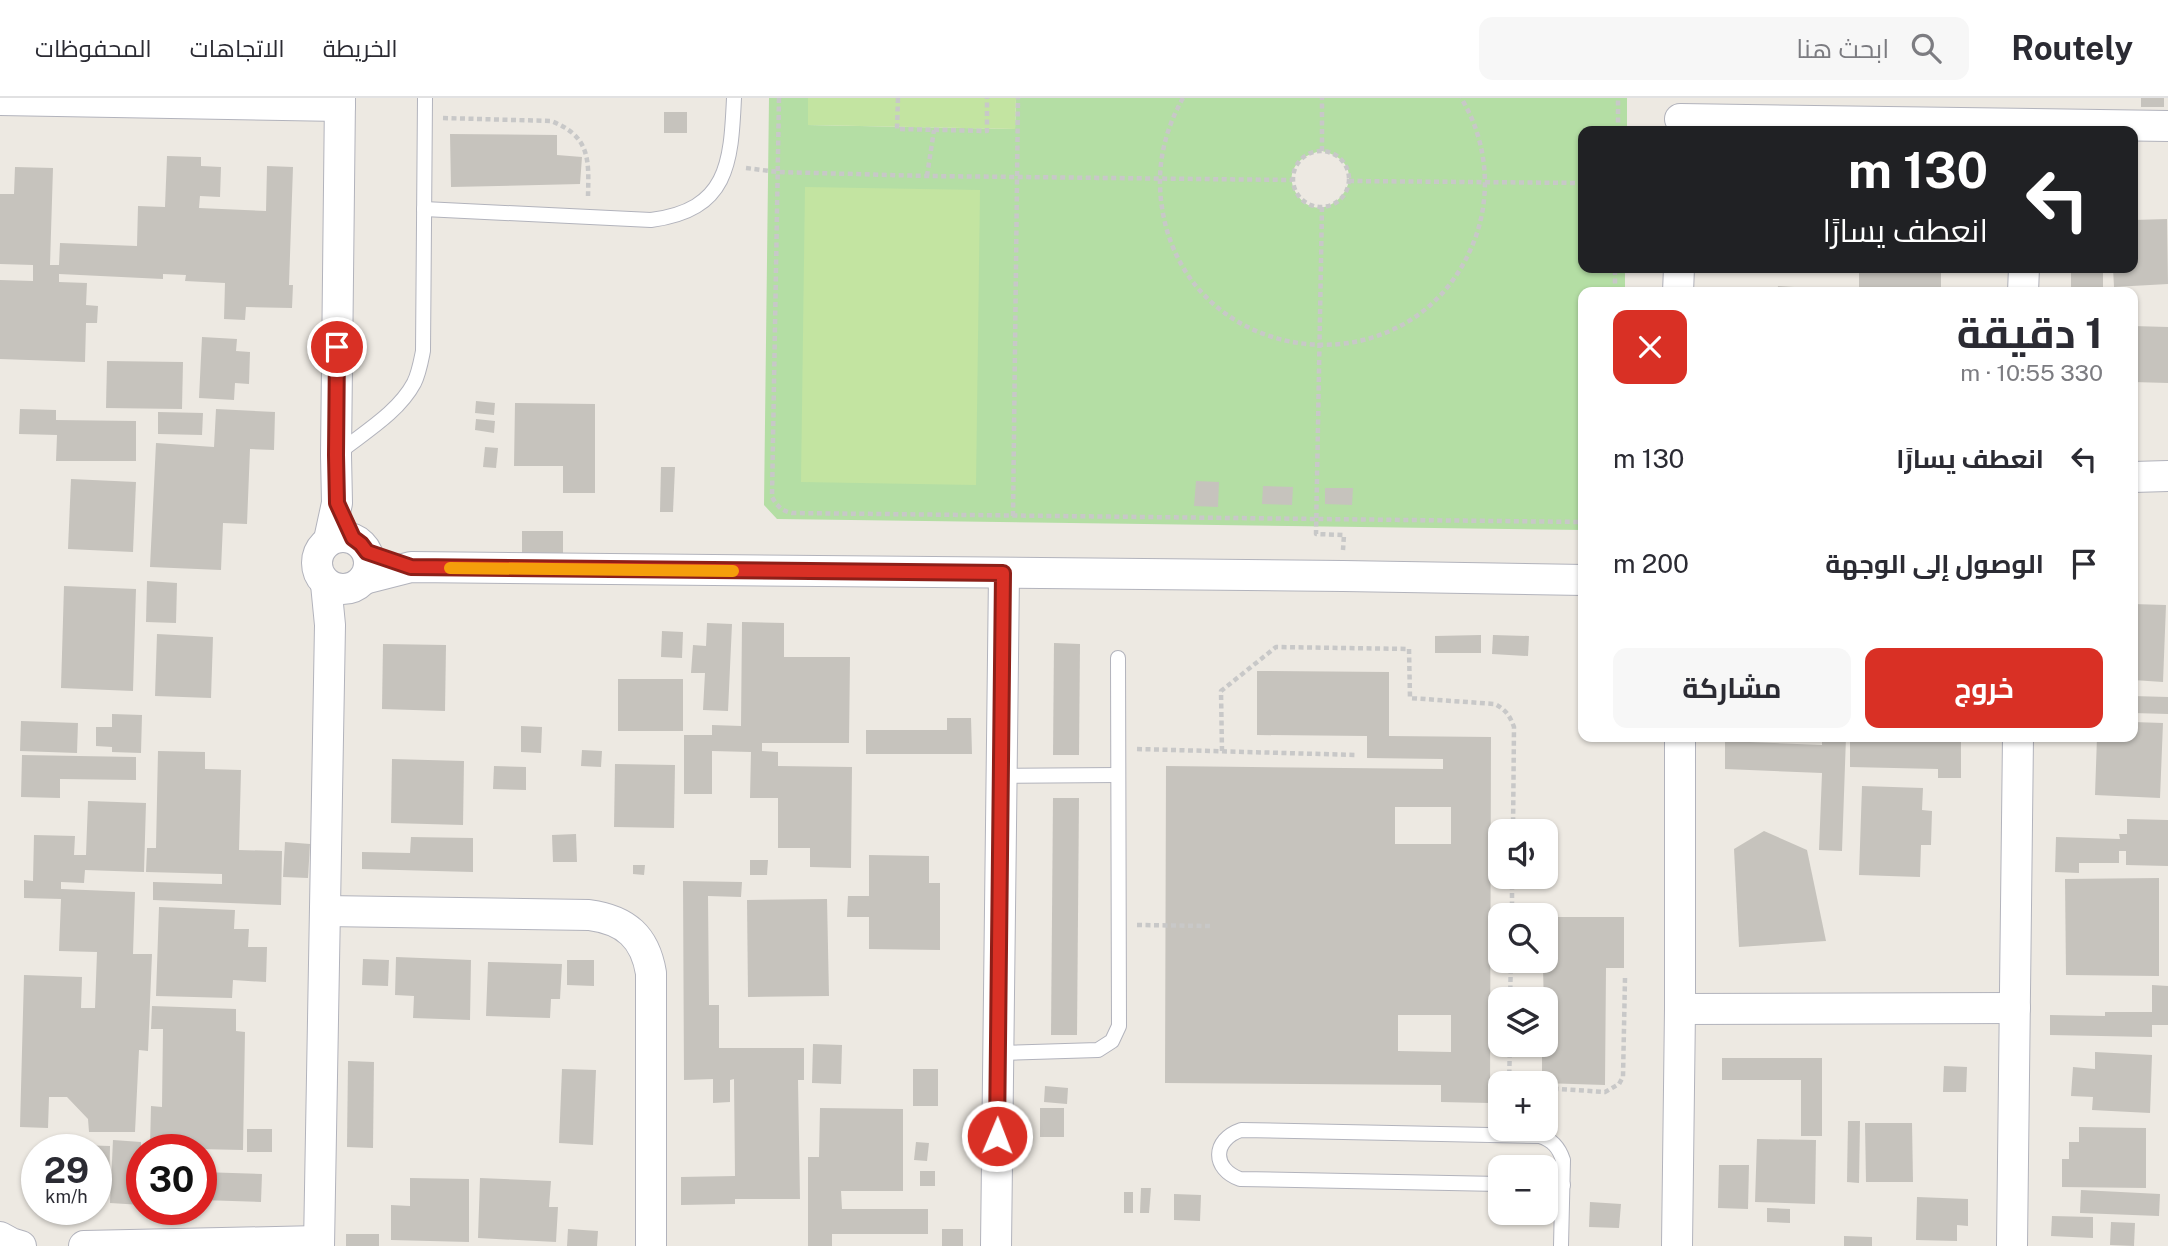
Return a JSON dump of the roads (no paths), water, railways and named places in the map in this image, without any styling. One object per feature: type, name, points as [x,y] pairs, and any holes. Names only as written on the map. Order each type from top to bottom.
[{"type":"street","points":[[0,100],[340,102],[336,455],[337,503],[348,564],[330,625],[319,1243],[84,1246]]},
{"type":"street","points":[[1680,116],[1968,126]]},
{"type":"street","points":[[2138,126],[2168,126]]},
{"type":"street","points":[[2138,477],[2168,476]]},
{"type":"street","points":[[348,564],[411,567],[1578,580]]},
{"type":"street","points":[[996,1246],[1003,573]]},
{"type":"street","points":[[1677,1246],[1680,742]]},
{"type":"street","points":[[2012,1246],[2018,742]]},
{"type":"street","points":[[325,911],[589,915],[619,923],[631,932],[642,944],[651,973],[651,1246]]},
{"type":"street","points":[[1680,1009],[2015,1007]]},
{"type":"lane","points":[[336,455],[394,409],[414,382],[423,351],[425,98]]},
{"type":"lane","points":[[424,209],[651,220],[671,218],[690,211],[706,199],[719,184],[732,146],[734,98]]},
{"type":"lane","points":[[998,1053],[1098,1050],[1112,1041],[1119,1027],[1118,658]]},
{"type":"lane","points":[[1001,776],[1118,775]]},
{"type":"lane","points":[[1488,1184],[1240,1179],[1231,1176],[1223,1168],[1219,1149],[1231,1133],[1241,1130],[1540,1136],[1552,1142],[1563,1160],[1561,1246]]},
{"type":"lane","points":[[1558,1185],[1563,1185]]}]
